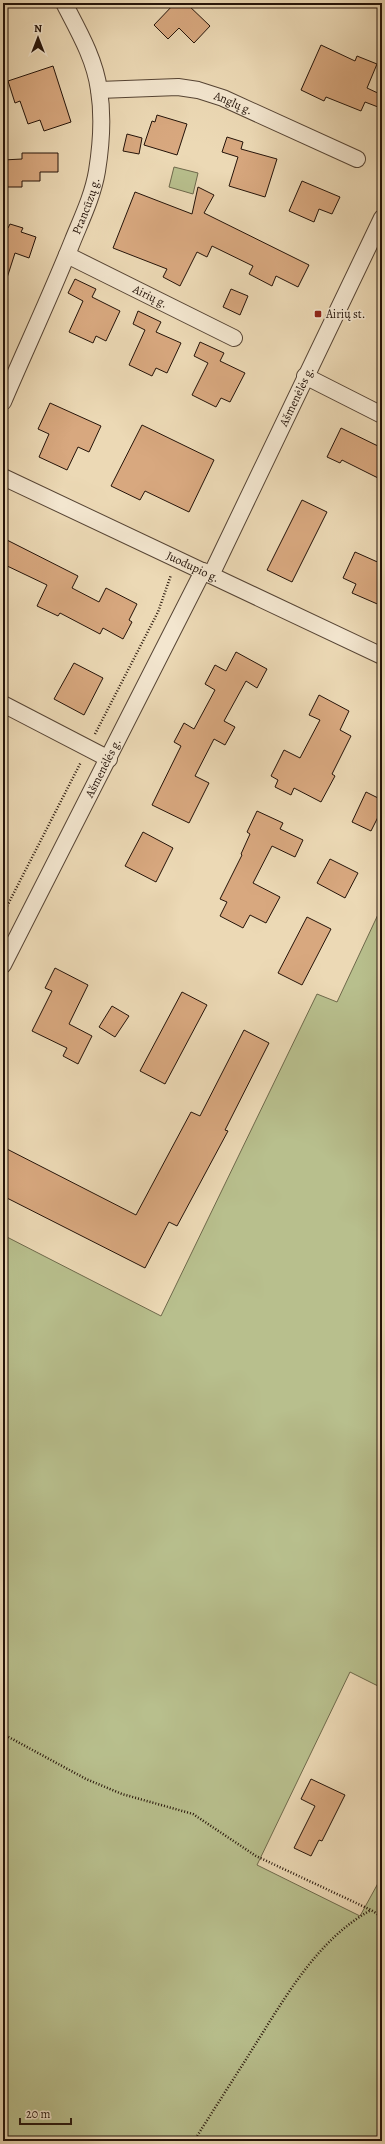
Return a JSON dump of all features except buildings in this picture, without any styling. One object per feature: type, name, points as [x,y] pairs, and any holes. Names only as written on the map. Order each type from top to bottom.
[{"type":"street","name":"Prancūzų g.","points":[[3,402],[92,194],[97,172],[100,150],[99,90],[87,50],[64,3]]},
{"type":"street","name":"Anglų g.","points":[[99,90],[178,87],[198,90],[223,98],[357,159]]},
{"type":"street","name":"Ašmenėlės g.","points":[[3,965],[207,573],[382,218]]},
{"type":"street","name":"Airių g.","points":[[67,255],[234,338]]},
{"type":"street","points":[[305,376],[382,415]]},
{"type":"street","name":"Juodupio g.","points":[[3,477],[382,656]]},
{"type":"street","points":[[3,704],[109,759]]},
{"type":"path","points":[[3,1734],[86,1779],[122,1794],[193,1814],[256,1856],[371,1910],[382,1917]]},
{"type":"path","points":[[194,2141],[288,1993],[328,1943],[352,1921],[371,1910]]},
{"type":"green space","points":[[174,167],[198,173],[193,194],[169,187]]},
{"type":"green space","points":[[382,906],[382,1688],[350,1672],[257,1865],[360,1916],[382,1876],[382,2141],[3,2141],[3,1235],[161,1316],[317,994],[337,1002]]},
{"type":"place","name":"Airių st.","points":[[318,314]]}]
